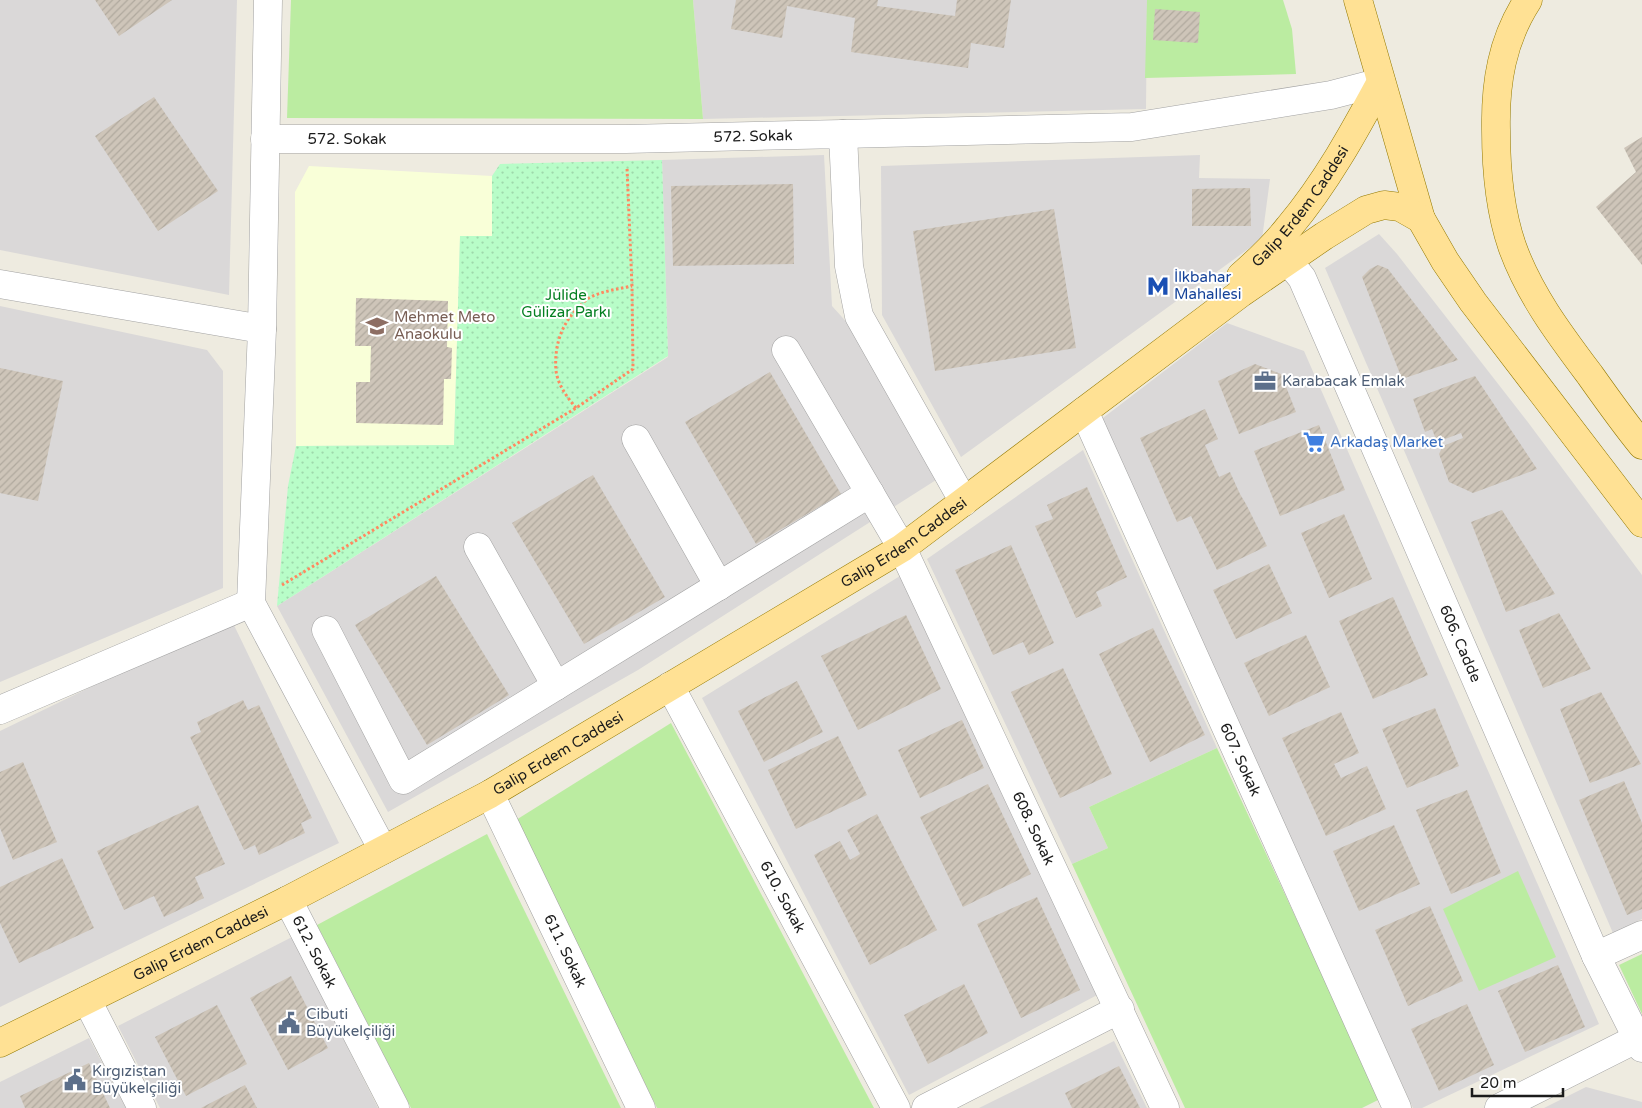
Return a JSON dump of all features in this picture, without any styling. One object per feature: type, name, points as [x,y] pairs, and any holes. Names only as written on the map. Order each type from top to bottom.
[{"type":"main road","points":[[1358,0],[1421,219],[1445,262],[1473,302],[1642,523]]},
{"type":"main road","points":[[1528,0],[1511,30],[1497,81],[1495,108],[1496,149],[1498,182],[1504,216],[1512,246],[1522,272],[1555,329],[1642,445]]},
{"type":"main road","name":"Galip Erdem Caddesi","points":[[1281,252],[1291,226],[1344,149],[1381,82]]},
{"type":"main road","name":"Galip Erdem Caddesi","points":[[0,1043],[288,900],[490,794],[902,548],[1084,411],[1231,286],[1281,252],[1366,210],[1384,205],[1400,207],[1421,219]]},
{"type":"street","points":[[268,0],[262,329],[251,603],[383,850]]},
{"type":"street","name":"572. Sokak","points":[[265,139],[626,139],[1132,127],[1331,95],[1381,82]]},
{"type":"street","points":[[843,134],[849,266],[859,316],[964,502]]},
{"type":"street","name":"606. Cadde","points":[[1281,252],[1302,278],[1596,956],[1640,1043]]},
{"type":"street","points":[[0,284],[262,329]]},
{"type":"street","name":"608. Sokak","points":[[786,350],[902,548],[1166,1108]]},
{"type":"street","name":"607. Sokak","points":[[1084,411],[1396,1108]]},
{"type":"street","points":[[636,439],[719,586]]},
{"type":"street","points":[[326,630],[403,780],[870,493]]},
{"type":"street","points":[[478,547],[556,686]]},
{"type":"street","points":[[0,710],[251,603]]},
{"type":"street","name":"610. Sokak","points":[[670,686],[896,1108]]},
{"type":"street","name":"611. Sokak","points":[[490,794],[641,1108]]},
{"type":"street","name":"612. Sokak","points":[[288,900],[395,1108]]},
{"type":"street","points":[[1596,956],[1642,935]]},
{"type":"street","points":[[87,1000],[142,1108]]},
{"type":"street","points":[[926,1108],[1120,1009]]},
{"type":"street","points":[[1499,1108],[1640,1043]]},
{"type":"path","points":[[251,603],[576,408],[632,369],[632,286],[626,139]]},
{"type":"path","points":[[576,408],[564,392],[556,372],[557,348],[561,330],[572,313],[589,298],[611,290],[632,286]]},
{"type":"shaded area","points":[[0,0],[237,0],[229,295],[0,250]]},
{"type":"shaded area","points":[[693,0],[1147,0],[1146,109],[703,119]]},
{"type":"shaded area","points":[[824,155],[832,306],[851,327],[936,480],[638,670],[388,812],[277,606],[668,357],[662,160]]},
{"type":"shaded area","points":[[1200,155],[1199,178],[1270,179],[1262,239],[961,457],[882,315],[881,166]]},
{"type":"shaded area","name":"Mehmet Meto Anaokulu","points":[[309,166],[492,176],[492,236],[460,237],[454,445],[296,446],[295,192]]},
{"type":"shaded area","points":[[1379,234],[1397,254],[1527,421],[1642,575],[1642,919],[1613,933],[1325,268]]},
{"type":"shaded area","points":[[0,306],[207,350],[223,371],[223,588],[0,682]]},
{"type":"shaded area","points":[[1227,323],[1304,351],[1599,1024],[1422,1108],[1413,1108],[1099,421]]},
{"type":"shaded area","points":[[1083,450],[1217,748],[1089,807],[1108,848],[1072,864],[927,559]]},
{"type":"shaded area","points":[[900,576],[1099,994],[909,1095],[702,698]]},
{"type":"shaded area","points":[[231,619],[339,843],[0,1007],[0,731]]},
{"type":"shaded area","points":[[292,937],[378,1108],[160,1108],[118,1026]]},
{"type":"shaded area","points":[[89,1038],[126,1108],[0,1108],[0,1082]]},
{"type":"shaded area","points":[[1114,1041],[1147,1108],[979,1108]]},
{"type":"shaded area","points":[[1586,1087],[1642,1102],[1642,1108],[1544,1108]]},
{"type":"green space","points":[[291,0],[693,0],[703,119],[287,118]]},
{"type":"green space","points":[[1147,0],[1283,0],[1292,29],[1296,74],[1145,78]]},
{"type":"green space","name":"Jülide Gülizar Parkı","points":[[662,160],[668,356],[277,606],[288,486],[296,446],[454,445],[460,236],[492,236],[492,176],[500,164]]},
{"type":"green space","points":[[671,723],[874,1108],[657,1108],[516,820]]},
{"type":"green space","points":[[1217,748],[1380,1099],[1362,1108],[1185,1108],[1072,864],[1108,848],[1089,807]]},
{"type":"green space","points":[[487,834],[621,1108],[411,1108],[317,925]]},
{"type":"green space","points":[[1518,871],[1556,957],[1479,991],[1443,909]]},
{"type":"green space","points":[[1642,954],[1642,1014],[1619,965]]},
{"type":"building","points":[[95,0],[172,0],[119,36]]},
{"type":"building","points":[[736,0],[878,0],[877,6],[955,16],[957,0],[1011,0],[1004,48],[971,43],[968,68],[851,52],[855,18],[787,6],[782,38],[731,29]]},
{"type":"building","points":[[1155,9],[1200,12],[1198,43],[1153,40]]},
{"type":"building","points":[[154,97],[218,191],[158,231],[95,136]]},
{"type":"building","points":[[1642,137],[1642,265],[1596,207],[1636,172],[1624,148]]},
{"type":"building","points":[[793,184],[794,264],[673,266],[671,186]]},
{"type":"building","points":[[1250,188],[1251,226],[1192,226],[1192,189]]},
{"type":"building","points":[[1054,209],[1076,348],[935,371],[913,231]]},
{"type":"building","points":[[1378,265],[1388,269],[1458,360],[1402,379],[1362,277],[1370,269]]},
{"type":"building","points":[[356,298],[448,301],[447,347],[452,348],[451,379],[444,379],[443,425],[356,423],[356,382],[370,382],[371,346],[355,346]]},
{"type":"building","points":[[1255,364],[1281,374],[1296,412],[1239,434],[1218,381]]},
{"type":"building","points":[[0,368],[63,381],[38,501],[0,493]]},
{"type":"building","points":[[770,372],[841,494],[756,544],[685,422]]},
{"type":"building","points":[[1475,376],[1537,469],[1473,493],[1449,482],[1439,454],[1443,446],[1463,438],[1461,433],[1437,442],[1432,429],[1425,432],[1413,399]]},
{"type":"building","points":[[1205,409],[1218,439],[1205,445],[1219,477],[1230,472],[1267,546],[1217,570],[1191,516],[1177,522],[1140,438]]},
{"type":"building","points":[[1319,425],[1345,490],[1280,516],[1254,451]]},
{"type":"building","points":[[593,475],[665,597],[584,644],[512,523]]},
{"type":"building","points":[[1087,487],[1127,577],[1096,592],[1102,606],[1076,618],[1035,526],[1053,519],[1047,505]]},
{"type":"building","points":[[1502,510],[1555,594],[1506,612],[1471,522]]},
{"type":"building","points":[[1344,514],[1372,579],[1329,598],[1301,533]]},
{"type":"building","points":[[1011,545],[1054,643],[1029,655],[1023,642],[993,655],[955,570]]},
{"type":"building","points":[[1269,564],[1292,613],[1236,639],[1213,590]]},
{"type":"building","points":[[436,576],[509,695],[427,745],[355,625]]},
{"type":"building","points":[[1393,597],[1428,675],[1373,699],[1339,621]]},
{"type":"building","points":[[1559,613],[1591,669],[1543,688],[1519,630]]},
{"type":"building","points":[[906,615],[941,689],[858,730],[821,656]]},
{"type":"building","points":[[1153,628],[1205,735],[1150,762],[1099,654]]},
{"type":"building","points":[[1306,635],[1330,687],[1269,716],[1244,663]]},
{"type":"building","points":[[1063,668],[1112,774],[1060,798],[1011,692]]},
{"type":"building","points":[[797,681],[823,732],[764,762],[738,711]]},
{"type":"building","points":[[1601,692],[1641,764],[1590,783],[1560,709]]},
{"type":"building","points":[[243,700],[248,710],[259,705],[312,818],[301,823],[305,833],[259,855],[255,845],[244,850],[190,737],[201,732],[197,722]]},
{"type":"building","points":[[1435,708],[1459,766],[1407,788],[1382,729]]},
{"type":"building","points":[[1341,712],[1359,753],[1334,764],[1341,778],[1367,766],[1386,809],[1326,836],[1282,738]]},
{"type":"building","points":[[962,720],[984,768],[920,798],[898,750]]},
{"type":"building","points":[[838,736],[867,795],[796,829],[768,770]]},
{"type":"building","points":[[23,762],[57,842],[13,860],[0,828],[0,772]]},
{"type":"building","points":[[1624,781],[1642,823],[1642,909],[1627,915],[1579,800]]},
{"type":"building","points":[[988,784],[1031,874],[963,907],[920,817]]},
{"type":"building","points":[[1467,790],[1501,873],[1451,894],[1416,810]]},
{"type":"building","points":[[198,805],[225,864],[195,877],[204,898],[164,917],[154,896],[124,910],[97,851]]},
{"type":"building","points":[[877,814],[937,930],[870,965],[814,855],[840,841],[850,860],[860,854],[847,830]]},
{"type":"building","points":[[1394,825],[1420,884],[1359,911],[1333,851]]},
{"type":"building","points":[[62,858],[94,928],[19,963],[0,923],[0,887]]},
{"type":"building","points":[[1037,897],[1080,990],[1021,1018],[977,924]]},
{"type":"building","points":[[1430,906],[1463,981],[1408,1006],[1375,930]]},
{"type":"building","points":[[1558,965],[1585,1027],[1525,1052],[1498,991]]},
{"type":"building","name":"Cibuti Büyükelçiliği","points":[[291,976],[328,1048],[288,1070],[250,998]]},
{"type":"building","points":[[964,984],[988,1033],[928,1064],[904,1015]]},
{"type":"building","points":[[1467,1004],[1494,1065],[1439,1091],[1411,1029]]},
{"type":"building","points":[[217,1005],[247,1064],[186,1096],[155,1037]]},
{"type":"building","name":"Kırgızistan Büyükelçiliği","points":[[89,1063],[110,1108],[25,1108],[20,1096]]},
{"type":"building","points":[[1119,1066],[1140,1108],[1072,1108],[1065,1093]]},
{"type":"building","points":[[245,1085],[257,1108],[201,1108]]},
{"type":"place","name":"İlkbahar Mahallesi","points":[[1158,286]]},
{"type":"place","name":"Mehmet Meto Anaokulu","points":[[377,326]]},
{"type":"place","name":"Karabacak Emlak","points":[[1265,381]]},
{"type":"place","name":"Arkadaş Market","points":[[1314,442]]},
{"type":"place","name":"Cibuti Büyükelçiliği","points":[[289,1023]]},
{"type":"place","name":"Kırgızistan Büyükelçiliği","points":[[75,1080]]}]
